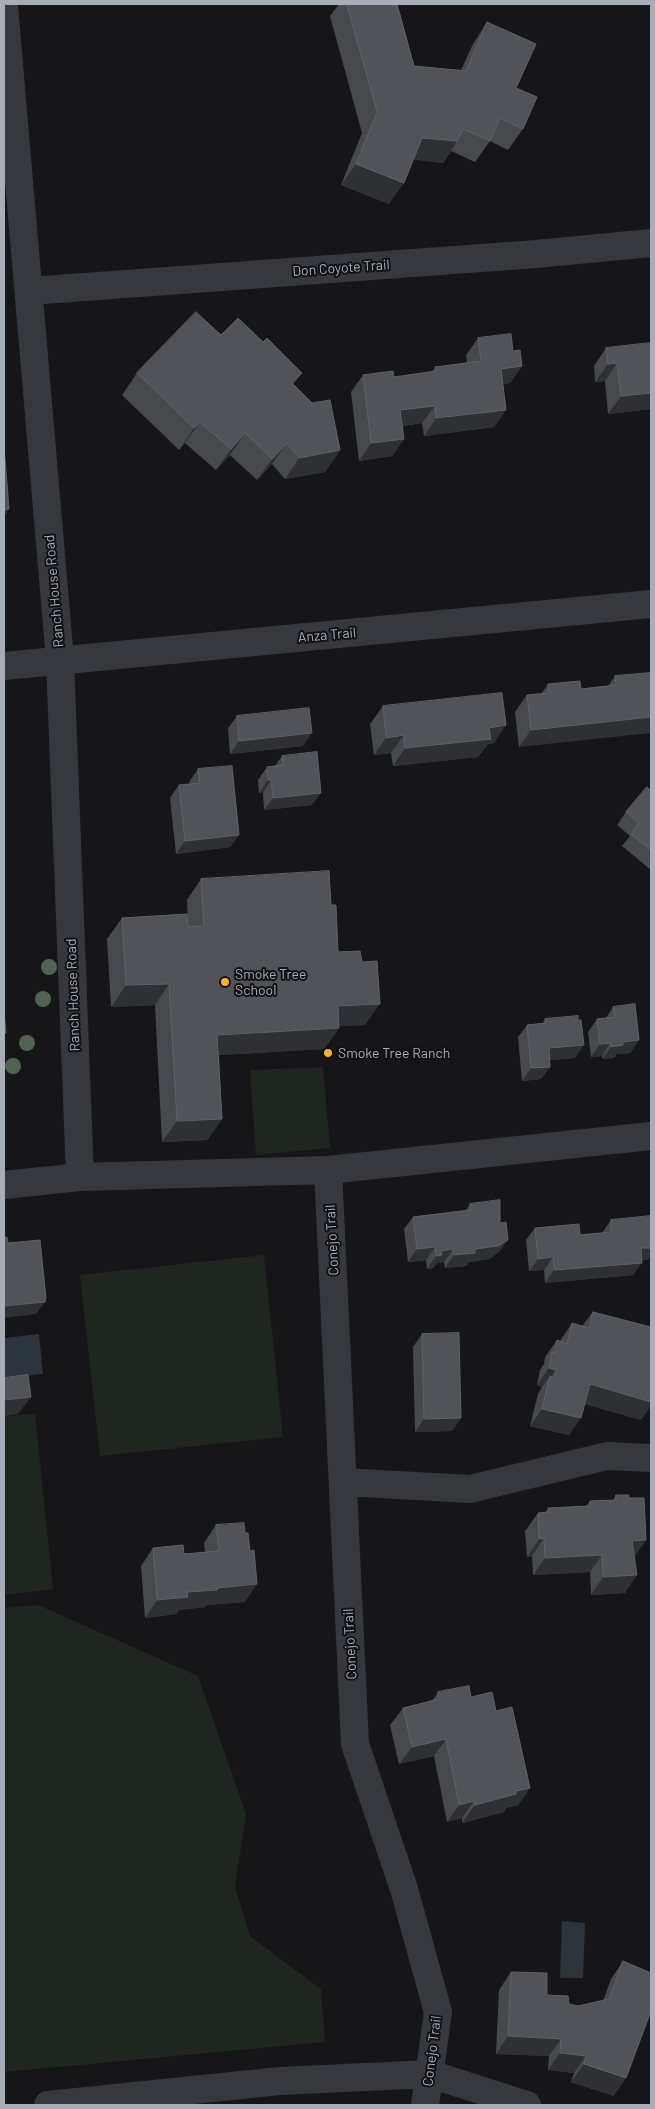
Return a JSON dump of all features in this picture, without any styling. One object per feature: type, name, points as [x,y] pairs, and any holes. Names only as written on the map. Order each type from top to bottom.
[{"type":"street","name":"Ranch House Road","points":[[4,6],[30,291],[60,660],[80,1177]]},
{"type":"street","name":"Don Coyote Trail","points":[[30,291],[536,254],[651,243]]},
{"type":"street","name":"Anza Trail","points":[[4,666],[651,604]]},
{"type":"street","points":[[4,1185],[80,1177],[328,1170],[651,1136]]},
{"type":"street","name":"Conejo Trail","points":[[328,1170],[355,1744],[404,1889],[438,2012],[425,2105]]},
{"type":"street","points":[[343,1482],[470,1489],[607,1456],[651,1458]]},
{"type":"street","points":[[48,2105],[280,2081],[430,2074],[528,2105]]},
{"type":"shaded area","points":[[323,1067],[330,1148],[256,1155],[250,1070]]},
{"type":"shaded area","points":[[264,1255],[283,1437],[100,1456],[80,1275]]},
{"type":"shaded area","points":[[39,1334],[43,1374],[4,1378],[4,1338]]},
{"type":"shaded area","points":[[35,1414],[53,1589],[4,1595],[4,1416]]},
{"type":"shaded area","points":[[38,1605],[198,1676],[246,1814],[235,1887],[250,1936],[321,1989],[325,2042],[4,2072],[4,1608]]},
{"type":"shaded area","points":[[562,1921],[585,1923],[583,1978],[560,1978]]},
{"type":"building","points":[[347,4],[397,4],[414,66],[466,71],[487,22],[536,44],[516,88],[537,97],[523,129],[500,118],[490,141],[463,129],[457,141],[422,138],[404,183],[356,164],[377,112]]},
{"type":"building","points":[[196,312],[221,335],[238,318],[263,342],[267,338],[302,373],[292,383],[312,403],[330,400],[340,450],[299,458],[287,443],[272,459],[245,433],[231,449],[200,422],[194,428],[137,373]]},
{"type":"building","points":[[511,334],[513,351],[520,350],[522,366],[501,369],[506,410],[436,418],[435,406],[400,410],[404,439],[371,443],[363,375],[393,371],[394,377],[436,371],[435,367],[481,361],[478,338]]},
{"type":"building","points":[[651,343],[651,393],[621,396],[617,363],[608,364],[606,348]]},
{"type":"building","points":[[4,446],[9,509],[4,510]]},
{"type":"building","points":[[651,673],[651,717],[531,730],[527,695],[549,693],[548,684],[580,681],[581,689],[616,685],[615,676]]},
{"type":"building","points":[[502,693],[506,725],[489,728],[491,739],[405,748],[404,735],[386,738],[383,706]]},
{"type":"building","points":[[309,708],[312,733],[239,741],[237,716]]},
{"type":"building","points":[[317,752],[321,793],[273,798],[267,767],[283,765],[282,756]]},
{"type":"building","points":[[232,766],[239,835],[185,841],[179,785],[200,783],[198,769]]},
{"type":"building","points":[[647,787],[651,791],[651,850],[631,834],[639,823],[626,812]]},
{"type":"building","points":[[329,871],[331,905],[336,905],[338,952],[360,951],[362,962],[377,961],[380,1004],[338,1006],[339,1028],[217,1035],[222,1119],[177,1121],[169,984],[126,985],[122,918],[187,914],[188,927],[204,926],[201,879]]},
{"type":"building","points":[[635,1004],[639,1040],[623,1042],[623,1045],[611,1047],[610,1043],[600,1044],[597,1019],[615,1017],[613,1007]]},
{"type":"building","points":[[4,1011],[6,1033],[4,1033]]},
{"type":"building","points":[[578,1016],[578,1020],[581,1020],[584,1045],[549,1048],[550,1067],[531,1068],[527,1025],[546,1023],[545,1019]]},
{"type":"building","points":[[500,1200],[500,1223],[506,1222],[508,1240],[498,1246],[475,1249],[475,1253],[454,1255],[453,1249],[441,1251],[442,1255],[436,1256],[435,1247],[417,1249],[413,1217],[471,1210],[470,1204]]},
{"type":"building","points":[[651,1216],[651,1248],[641,1248],[642,1263],[554,1270],[553,1257],[538,1259],[535,1228],[579,1224],[580,1235],[611,1232],[611,1220]]},
{"type":"building","points":[[4,1237],[7,1237],[8,1243],[40,1240],[45,1302],[4,1306]]},
{"type":"building","points":[[593,1312],[651,1327],[651,1402],[590,1384],[581,1418],[542,1409],[550,1376],[554,1378],[556,1370],[549,1368],[552,1352],[555,1353],[557,1340],[567,1344],[572,1323],[589,1328]]},
{"type":"building","points":[[459,1333],[461,1418],[424,1419],[422,1334]]},
{"type":"building","points":[[28,1375],[31,1397],[4,1400],[4,1378]]},
{"type":"building","points":[[616,1495],[629,1495],[629,1498],[644,1498],[646,1540],[632,1541],[637,1575],[603,1577],[602,1555],[545,1558],[544,1538],[539,1539],[538,1513],[549,1512],[548,1508],[590,1506],[590,1501],[616,1500]]},
{"type":"building","points":[[244,1523],[245,1533],[248,1533],[250,1551],[254,1550],[257,1584],[187,1592],[188,1597],[157,1600],[153,1548],[183,1545],[184,1554],[219,1551],[216,1525]]},
{"type":"building","points":[[469,1686],[471,1697],[492,1692],[496,1711],[512,1707],[530,1788],[516,1791],[516,1794],[475,1805],[474,1801],[459,1805],[446,1739],[412,1747],[403,1708],[439,1699],[438,1692]]},
{"type":"building","points":[[623,1961],[651,1973],[651,2011],[626,2078],[584,2064],[586,2056],[560,2053],[561,2039],[508,2036],[511,1972],[547,1973],[547,1995],[568,1996],[569,2004],[578,2006],[609,1999]]},
{"type":"place","name":"Smoke Tree School","points":[[225,982]]},
{"type":"place","name":"Smoke Tree Ranch","points":[[328,1053]]}]
